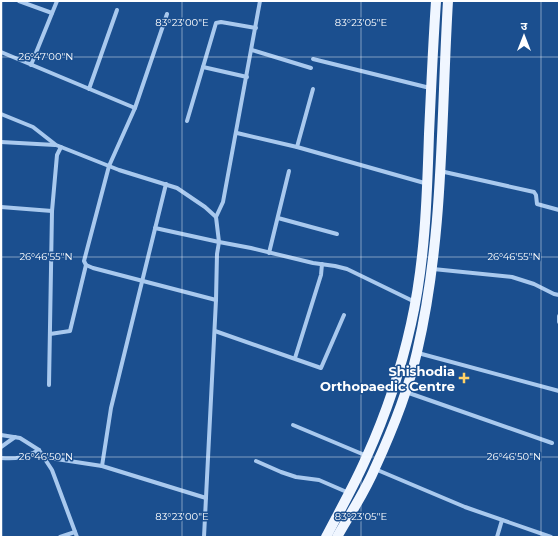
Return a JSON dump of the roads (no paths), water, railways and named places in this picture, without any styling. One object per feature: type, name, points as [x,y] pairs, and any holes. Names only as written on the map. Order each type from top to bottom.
[{"type":"main road","points":[[326,537],[368,456],[398,374],[411,324],[422,261],[428,184],[436,1]]},
{"type":"main road","points":[[338,537],[375,469],[406,392],[417,353],[432,269],[438,217],[448,1]]},
{"type":"street","points":[[19,1],[52,13]]},
{"type":"street","points":[[31,65],[57,1]]},
{"type":"street","points":[[204,537],[215,331],[217,254],[219,242],[216,217],[223,202],[260,1]]},
{"type":"street","points":[[89,89],[116,10]]},
{"type":"street","points":[[50,334],[70,331],[86,265],[84,261],[109,166],[135,108],[167,14]]},
{"type":"street","points":[[187,121],[216,23],[219,21],[256,28]]},
{"type":"street","points":[[252,50],[311,68]]},
{"type":"street","points":[[1,52],[135,108]]},
{"type":"street","points":[[313,59],[431,88]]},
{"type":"street","points":[[204,66],[247,77]]},
{"type":"street","points":[[297,147],[313,89]]},
{"type":"street","points":[[1,114],[33,127],[56,145],[109,166],[177,188],[205,207],[216,217]]},
{"type":"street","points":[[237,132],[297,147],[428,184]]},
{"type":"street","points":[[1,142],[56,145]]},
{"type":"street","points":[[49,385],[52,211],[57,155],[61,147]]},
{"type":"street","points":[[269,253],[289,171]]},
{"type":"street","points":[[440,171],[534,192],[536,195],[537,204],[559,210]]},
{"type":"street","points":[[102,466],[111,408],[166,184]]},
{"type":"street","points":[[1,207],[52,211]]},
{"type":"street","points":[[278,218],[337,234]]},
{"type":"street","points":[[155,228],[313,263],[347,269],[415,302]]},
{"type":"street","points":[[295,358],[321,275],[322,264]]},
{"type":"street","points":[[86,265],[216,300]]},
{"type":"street","points":[[432,269],[512,277],[534,284],[559,295]]},
{"type":"street","points":[[215,331],[322,368],[344,315]]},
{"type":"street","points":[[559,316],[559,322]]},
{"type":"street","points":[[417,353],[559,391]]},
{"type":"street","points":[[406,392],[552,443]]},
{"type":"street","points":[[294,425],[368,456]]},
{"type":"street","points":[[1,434],[20,438],[39,450],[52,470],[77,537]]},
{"type":"street","points":[[1,447],[15,437]]},
{"type":"street","points":[[1,458],[24,458],[39,450]]},
{"type":"street","points":[[43,457],[102,466],[206,498]]},
{"type":"street","points":[[256,460],[281,472],[319,480],[350,493]]},
{"type":"street","points":[[375,469],[465,507],[551,537]]},
{"type":"street","points":[[497,537],[502,520]]},
{"type":"street","points":[[60,537],[75,532]]},
{"type":"place","name":"Shishodia Orthopaedic Centre","points":[[464,378]]}]
